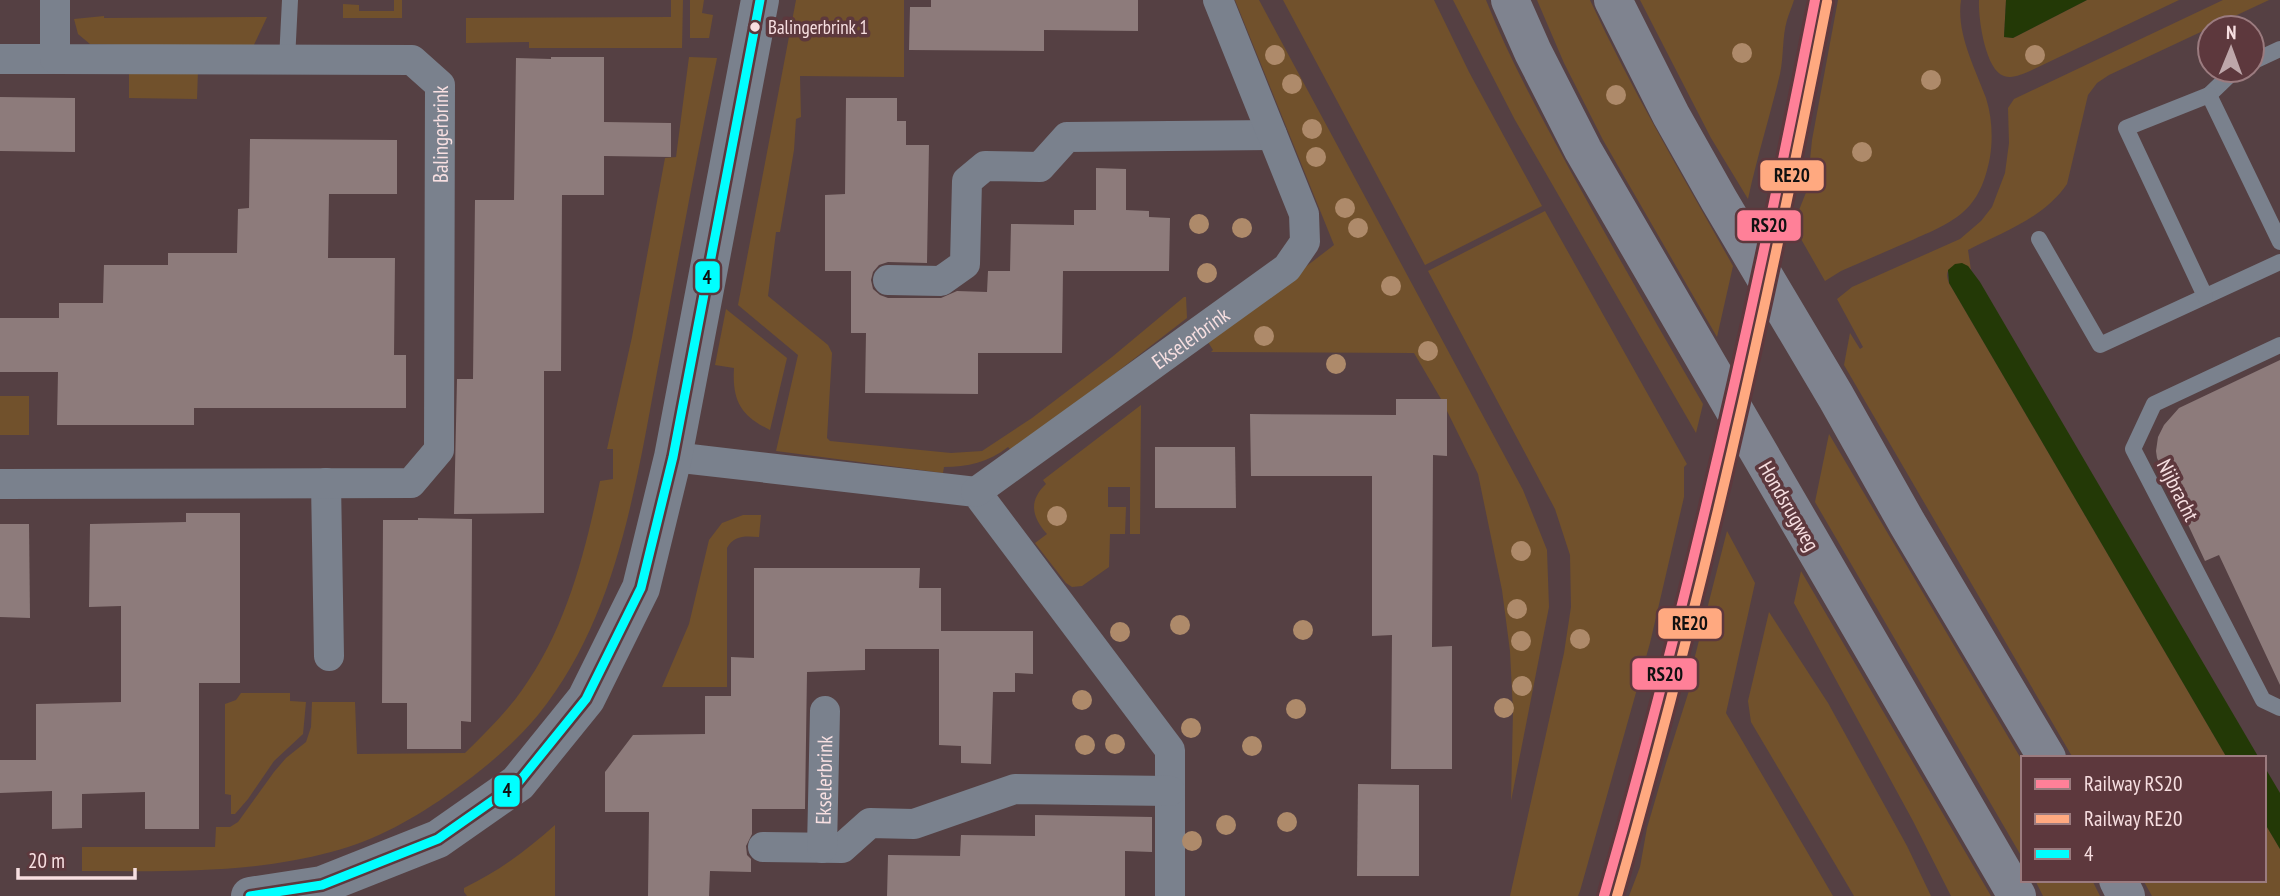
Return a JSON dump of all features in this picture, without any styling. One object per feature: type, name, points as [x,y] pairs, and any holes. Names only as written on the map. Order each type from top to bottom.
[{"type":"main road","name":"Hondsrugweg","points":[[1510,0],[1583,150],[2017,896]]},
{"type":"main road","points":[[1613,0],[1671,115],[1719,200],[2046,756]]},
{"type":"street","points":[[55,0],[55,60]]},
{"type":"street","points":[[250,896],[324,891],[438,839],[517,783],[586,699],[641,588],[673,457],[760,0]]},
{"type":"street","name":"Ekselerbrink","points":[[976,492],[1287,268],[1306,242],[1304,214],[1218,0]]},
{"type":"street","name":"Balingerbrink","points":[[0,58],[412,60],[440,85],[439,450],[411,484],[0,484]]},
{"type":"street","points":[[888,280],[940,281],[965,264],[967,181],[985,166],[1040,167],[1067,137],[1272,135]]},
{"type":"street","points":[[673,457],[976,492],[1170,750],[1170,896]]},
{"type":"street","points":[[326,483],[329,656]]},
{"type":"street","name":"Ekselerbrink","points":[[822,848],[825,711]]},
{"type":"street","name":"Ekselerbrink","points":[[763,847],[842,848],[870,823],[914,824],[1016,789],[1170,791]]},
{"type":"lane","points":[[288,60],[290,0]]},
{"type":"lane","points":[[2205,296],[2126,128],[2209,95],[2220,84]]},
{"type":"lane","points":[[2209,95],[2280,242]]},
{"type":"lane","points":[[2039,239],[2100,345],[2280,262]]},
{"type":"lane","name":"Nijbracht","points":[[2280,345],[2154,404],[2133,449],[2263,700],[2280,708]]},
{"type":"shaded area","points":[[394,0],[402,0],[402,18],[343,18],[343,4],[359,5],[359,11],[394,11]]},
{"type":"shaded area","points":[[671,0],[683,0],[682,48],[529,48],[529,42],[466,43],[466,18],[671,17]]},
{"type":"shaded area","points":[[690,0],[704,0],[702,13],[713,15],[709,38],[690,38]]},
{"type":"shaded area","points":[[796,0],[904,0],[904,77],[800,76],[801,117],[796,119],[794,150],[780,232],[776,232],[768,296],[828,345],[832,353],[827,438],[830,441],[951,453],[982,451],[1032,418],[1112,357],[1184,297],[1187,318],[1013,452],[1008,447],[978,463],[944,467],[943,473],[776,451],[798,355],[738,305]]},
{"type":"shaded area","points":[[1235,0],[1259,0],[1523,490],[1547,550],[1549,607],[1511,801],[1513,712],[1510,651],[1502,590],[1478,474],[1447,411],[1447,399],[1441,399],[1414,353],[1211,352],[1213,350],[1208,342],[1334,245]]},
{"type":"shaded area","points":[[1283,0],[1434,0],[1469,72],[1542,206],[1425,265]]},
{"type":"shaded area","points":[[1453,0],[1486,0],[1515,66],[1548,130],[1703,404],[1696,433],[1515,120]]},
{"type":"shaded area","points":[[1537,0],[1590,0],[1641,101],[1733,266],[1717,337],[1603,140],[1564,63]]},
{"type":"shaded area","points":[[1640,0],[1794,0],[1785,26],[1780,74],[1748,199],[1711,138]]},
{"type":"shaded area","points":[[1838,0],[1961,0],[1961,25],[1988,105],[1991,142],[1986,175],[1980,190],[1963,212],[1940,227],[1841,271],[1825,281],[1793,225],[1807,190],[1812,140]]},
{"type":"shaded area","points":[[1979,0],[2006,0],[2004,37],[2013,38],[2087,0],[2179,0],[2030,71],[2011,77],[1997,72],[1987,54],[1981,30]]},
{"type":"shaded area","points":[[2006,0],[2087,0],[2013,38],[2004,37]]},
{"type":"shaded area","points":[[2223,0],[2269,0],[2239,14],[2196,14],[2196,34],[2097,83],[2088,95],[2067,184],[2058,196],[2035,215],[1968,250],[1971,270],[1968,266],[1959,266],[1951,268],[1947,273],[1949,283],[2226,756],[2072,756],[1844,365],[1850,333],[1860,349],[1863,347],[1837,299],[1852,287],[1960,239],[1981,221],[1992,207],[2005,173],[2009,143],[2008,108],[2014,99]]},
{"type":"shaded area","points":[[104,16],[267,17],[252,49],[90,44],[78,34],[74,19]]},
{"type":"shaded area","points":[[689,57],[717,58],[633,494],[607,588],[588,633],[566,675],[538,715],[498,756],[439,801],[395,827],[347,847],[300,859],[239,868],[82,871],[82,847],[215,847],[216,827],[230,827],[238,822],[274,772],[306,742],[311,727],[312,702],[355,702],[357,754],[465,753],[516,699],[551,642],[562,616],[588,535],[600,481],[613,479],[613,449],[607,449],[632,337],[665,158],[676,157]]},
{"type":"shaded area","points":[[129,70],[198,70],[197,99],[129,98]]},
{"type":"shaded area","points":[[1545,211],[1687,464],[1684,467],[1684,497],[1650,643],[1578,896],[1510,896],[1564,653],[1571,607],[1570,555],[1555,509],[1428,271]]},
{"type":"shaded area","points":[[1955,264],[1968,266],[1980,282],[2258,756],[2226,756],[1949,283],[1948,270]]},
{"type":"shaded area","points":[[726,309],[787,358],[770,430],[752,419],[740,406],[735,390],[734,368],[715,365]]},
{"type":"shaded area","points":[[0,396],[29,396],[29,435],[0,435]]},
{"type":"shaded area","points":[[1141,405],[1140,534],[1130,534],[1130,487],[1108,487],[1108,507],[1126,507],[1125,534],[1110,534],[1109,567],[1082,586],[1072,587],[1035,543],[1047,534],[1035,515],[1036,497],[1046,484],[1043,480]]},
{"type":"shaded area","points":[[1829,434],[2021,759],[2021,856],[1815,502]]},
{"type":"shaded area","points":[[743,515],[761,515],[759,537],[737,539],[727,548],[727,687],[662,687],[689,624],[709,540],[722,523]]},
{"type":"shaded area","points":[[1727,531],[1755,583],[1726,713],[1833,896],[1629,896],[1640,867],[1647,828],[1694,675],[1694,660]]},
{"type":"shaded area","points":[[1801,571],[1991,896],[1951,896],[1794,603]]},
{"type":"shaded area","points":[[1769,612],[1828,703],[1907,846],[1931,896],[1854,896],[1751,722],[1748,701]]},
{"type":"shaded area","points":[[241,693],[290,693],[290,701],[306,702],[303,734],[274,761],[248,799],[235,814],[231,814],[231,795],[225,794],[225,704],[236,700]]},
{"type":"shaded area","points":[[2266,769],[2280,793],[2280,849],[2266,825]]},
{"type":"shaded area","points":[[555,825],[555,896],[467,896],[464,888],[512,860]]},
{"type":"shaded area","points":[[2266,825],[2280,849],[2280,896],[2152,896],[2144,882],[2266,882]]},
{"type":"shaded area","points":[[2036,882],[2093,882],[2100,896],[2043,896]]},
{"type":"building","points":[[931,0],[1138,0],[1138,31],[1044,30],[1044,51],[909,50],[910,7],[931,7]]},
{"type":"building","points":[[604,57],[604,122],[671,123],[671,157],[604,156],[604,195],[562,195],[561,371],[544,371],[544,513],[454,514],[457,379],[473,379],[475,200],[514,200],[516,58]]},
{"type":"building","points":[[0,97],[75,98],[75,152],[0,151]]},
{"type":"building","points":[[846,98],[897,98],[897,121],[906,121],[906,145],[929,145],[927,263],[888,262],[879,265],[871,280],[873,289],[880,295],[888,298],[941,298],[957,291],[987,292],[988,271],[1010,271],[1011,224],[1074,225],[1074,210],[1096,210],[1096,168],[1126,169],[1126,210],[1149,211],[1149,217],[1170,218],[1169,271],[1063,271],[1062,353],[978,353],[978,394],[865,393],[866,333],[851,333],[851,271],[825,271],[825,195],[845,194]]},
{"type":"building","points":[[250,139],[397,140],[397,194],[329,194],[328,258],[395,258],[394,355],[406,355],[406,408],[194,408],[194,425],[57,425],[58,372],[0,372],[0,318],[59,318],[59,303],[103,303],[104,265],[168,265],[168,253],[237,253],[238,209],[249,208]]},
{"type":"building","points":[[2280,360],[2280,685],[2219,555],[2205,561],[2156,451],[2158,437],[2164,425],[2179,408]]},
{"type":"building","points":[[1396,399],[1447,399],[1447,456],[1433,455],[1432,647],[1452,646],[1452,769],[1391,769],[1392,635],[1372,636],[1372,476],[1251,476],[1250,414],[1396,415]]},
{"type":"building","points":[[1155,447],[1235,447],[1236,508],[1155,508]]},
{"type":"building","points":[[186,513],[240,513],[240,683],[199,683],[199,829],[145,829],[145,792],[82,794],[82,828],[52,829],[52,791],[0,793],[0,760],[36,760],[36,704],[121,702],[121,606],[89,607],[90,524],[186,522]]},
{"type":"building","points":[[472,519],[471,722],[461,721],[461,749],[407,749],[407,703],[382,703],[383,520]]},
{"type":"building","points":[[0,524],[29,524],[30,618],[0,617]]},
{"type":"building","points":[[754,568],[920,568],[919,588],[941,588],[941,631],[1033,631],[1033,674],[1015,673],[1015,692],[993,692],[991,764],[961,763],[961,746],[939,745],[939,649],[865,649],[865,670],[807,672],[805,809],[752,809],[752,834],[746,846],[747,855],[751,859],[751,872],[710,871],[709,896],[648,896],[649,812],[605,812],[605,772],[633,735],[705,734],[705,696],[731,696],[731,657],[754,658]]},
{"type":"building","points":[[1358,784],[1419,785],[1419,876],[1357,876]]},
{"type":"building","points":[[1035,815],[1152,817],[1152,852],[1125,851],[1125,896],[887,896],[888,855],[960,856],[961,835],[1035,836]]},
{"type":"rail line","name":"RS20","points":[[1604,896],[1693,562],[1745,338],[1815,0]]},
{"type":"rail line","name":"RE20","points":[[1617,896],[1677,674],[1732,451],[1827,2]]},
{"type":"transit line","name":"4","points":[[250,896],[322,885],[438,839],[518,783],[586,699],[641,588],[673,457],[760,0]]},
{"type":"place","name":"Balingerbrink 1","points":[[755,27]]}]
